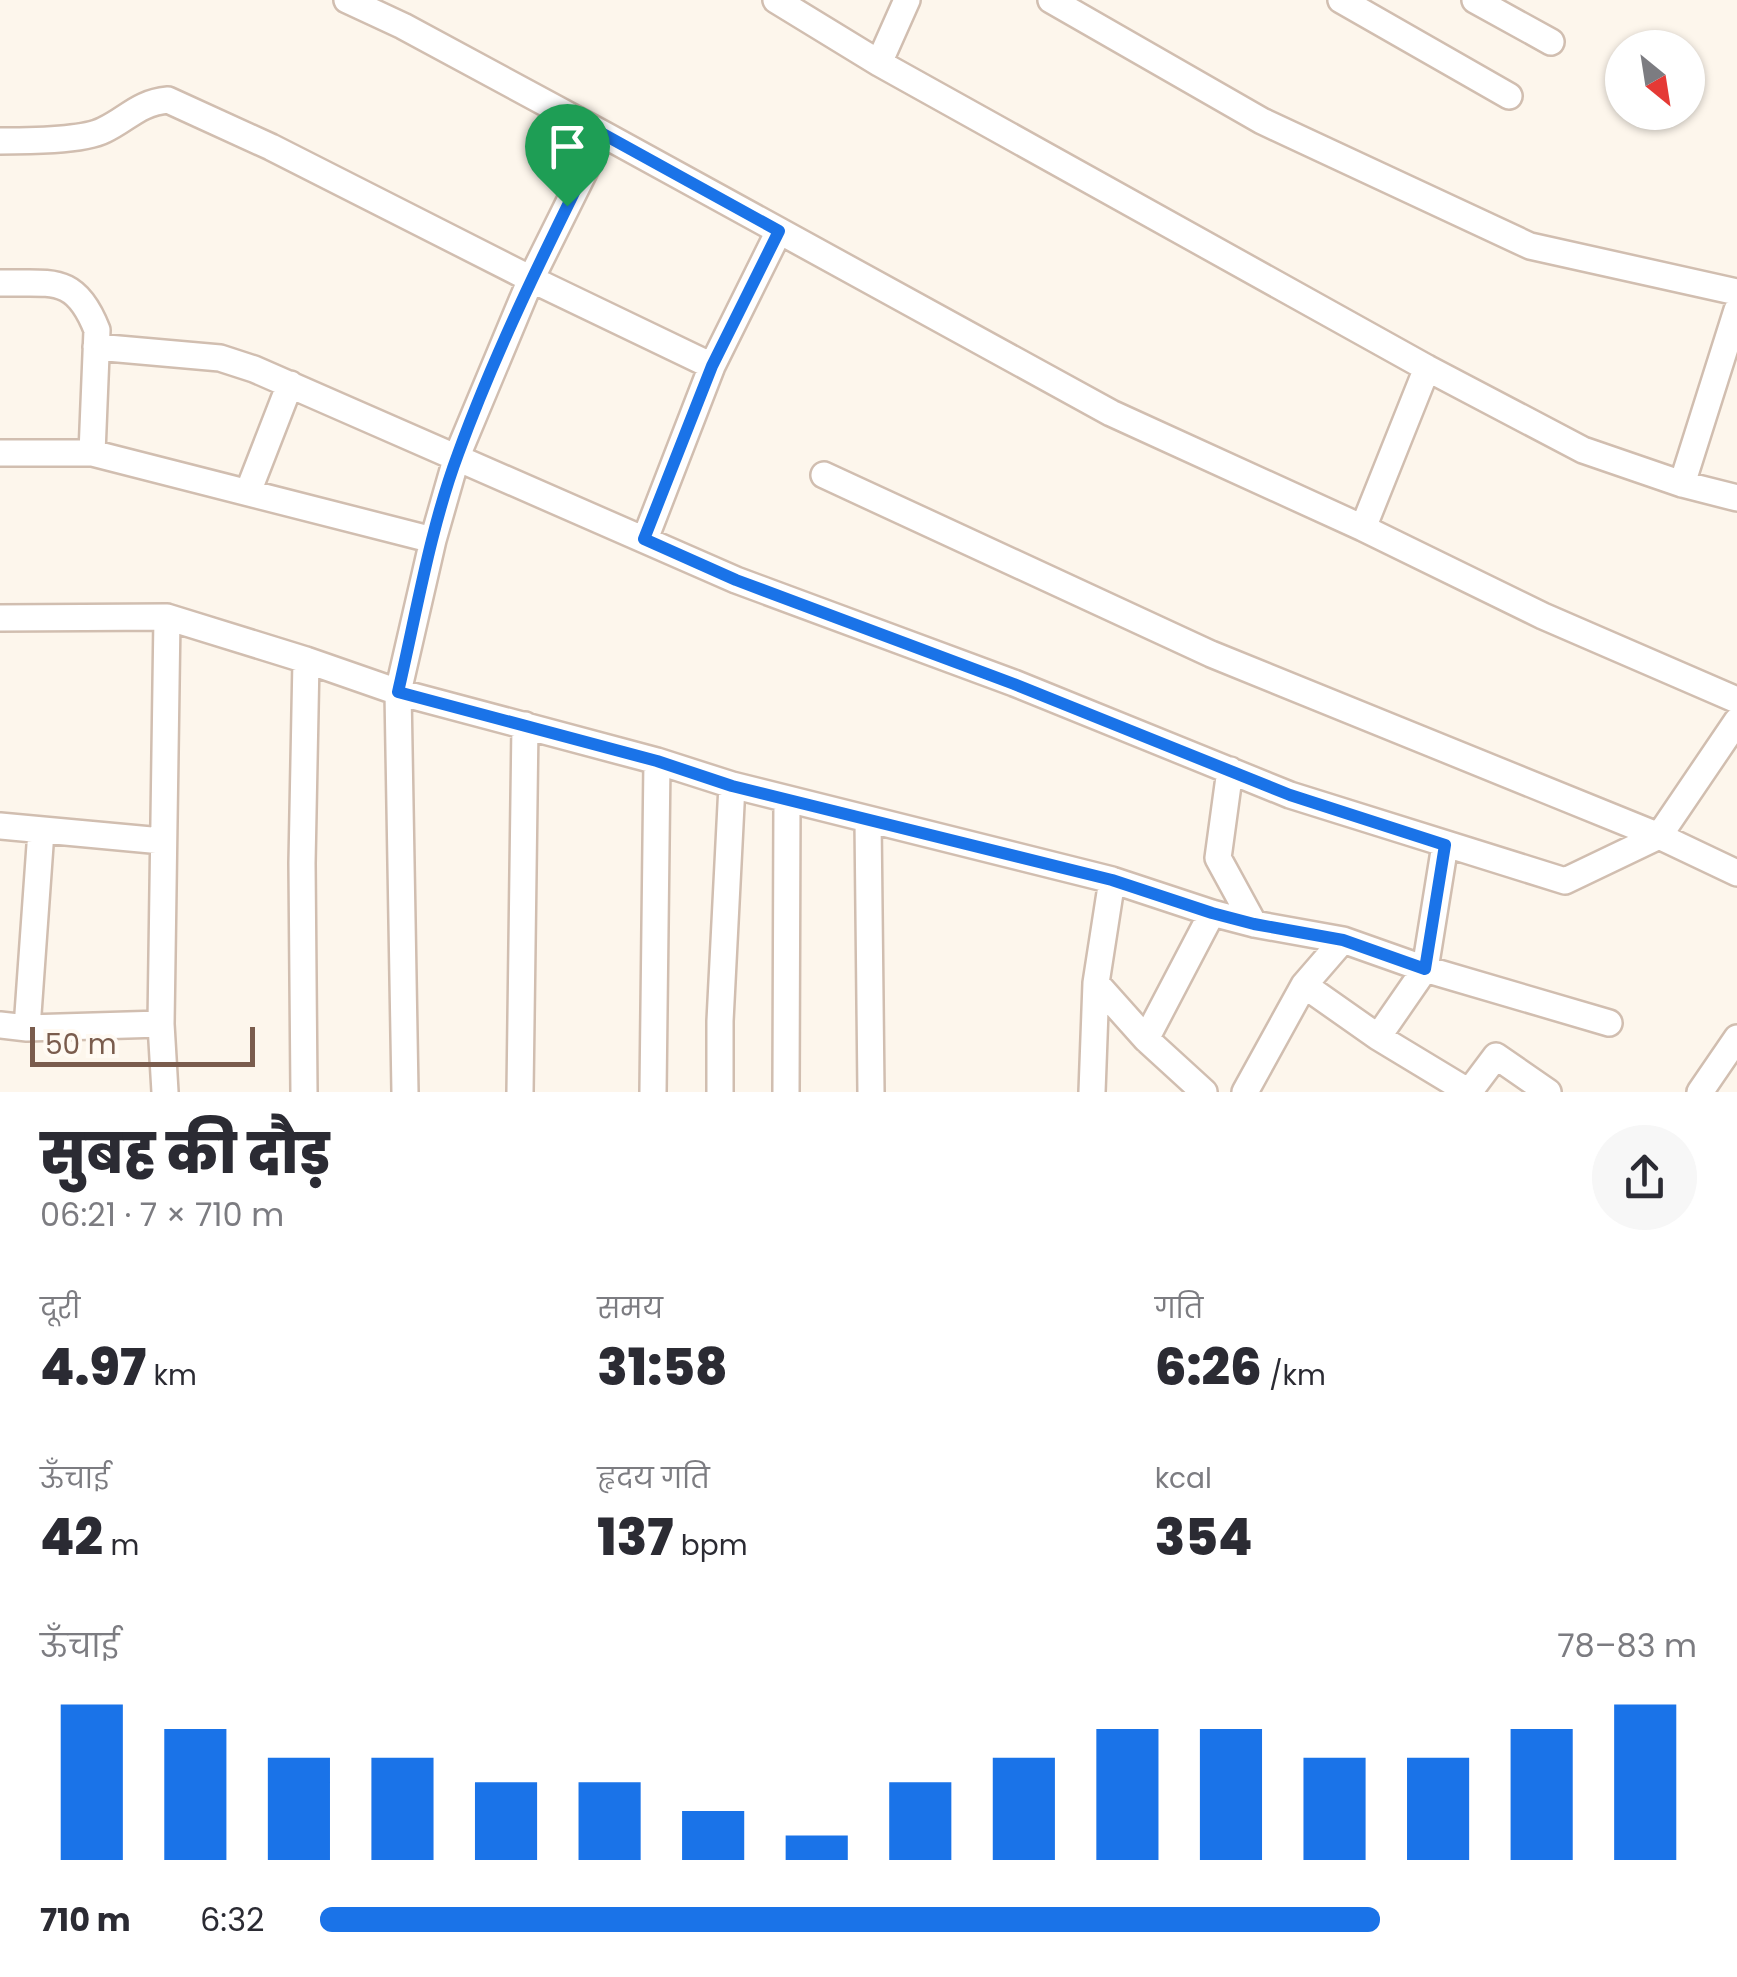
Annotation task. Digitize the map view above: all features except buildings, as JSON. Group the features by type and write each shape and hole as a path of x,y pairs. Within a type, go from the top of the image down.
{"street":[{"path":"346,0 403,26 1111,413 1363,528 1543,616 1737,700"},
{"path":"776,0 878,63 1427,368 1583,450 1682,484 1737,498"},
{"path":"878,63 906,0"},
{"path":"1051,0 1262,121 1530,246 1737,292"},
{"path":"1341,0 1510,96"},
{"path":"1475,0 1551,42"},
{"path":"0,141 40,141 102,132 137,108 168,100 272,147 530,279 712,366"},
{"path":"405,1092 398,692 457,456 530,279 603,134"},
{"path":"644,539 712,366 779,231"},
{"path":"0,282 62,284 81,298 90,314 96,330 92,453"},
{"path":"1682,484 1737,310"},
{"path":"96,346 220,358 290,384 736,580 1014,684 1290,795 1565,882 1659,836 1737,721"},
{"path":"1363,528 1427,368"},
{"path":"248,492 290,384"},
{"path":"0,452 92,453 433,540"},
{"path":"824,475 1211,654 1659,836 1737,873"},
{"path":"165,1092 161,1024 167,617"},
{"path":"0,618 167,617 398,692 657,761 732,786 1112,880 1212,913 1343,940 1425,969 1609,1023"},
{"path":"304,1092 302,863 306,660"},
{"path":"520,1092 525,725"},
{"path":"653,1092 657,761"},
{"path":"1230,770 1218,858 1254,924"},
{"path":"720,1092 732,786"},
{"path":"786,1092 787,799"},
{"path":"868,820 871,1092"},
{"path":"0,826 162,841"},
{"path":"27,1028 41,831"},
{"path":"1378,1037 1425,969 1445,845"},
{"path":"1092,1092 1096,983 1112,880"},
{"path":"1146,1039 1212,913"},
{"path":"1245,1092 1304,985 1343,940"},
{"path":"1096,983 1146,1039 1204,1092"},
{"path":"1304,985 1378,1037 1469,1092 1496,1056 1548,1092"},
{"path":"0,1025 27,1028 161,1024"},
{"path":"1700,1092 1737,1038"}],"route":[{"path":"603,134 779,231 712,366 644,539 736,580 1014,684 1290,795 1445,845 1425,969 1343,940 1212,913 1112,880 732,786 657,761 398,692 457,456 530,279 567,206 603,134"}]}
